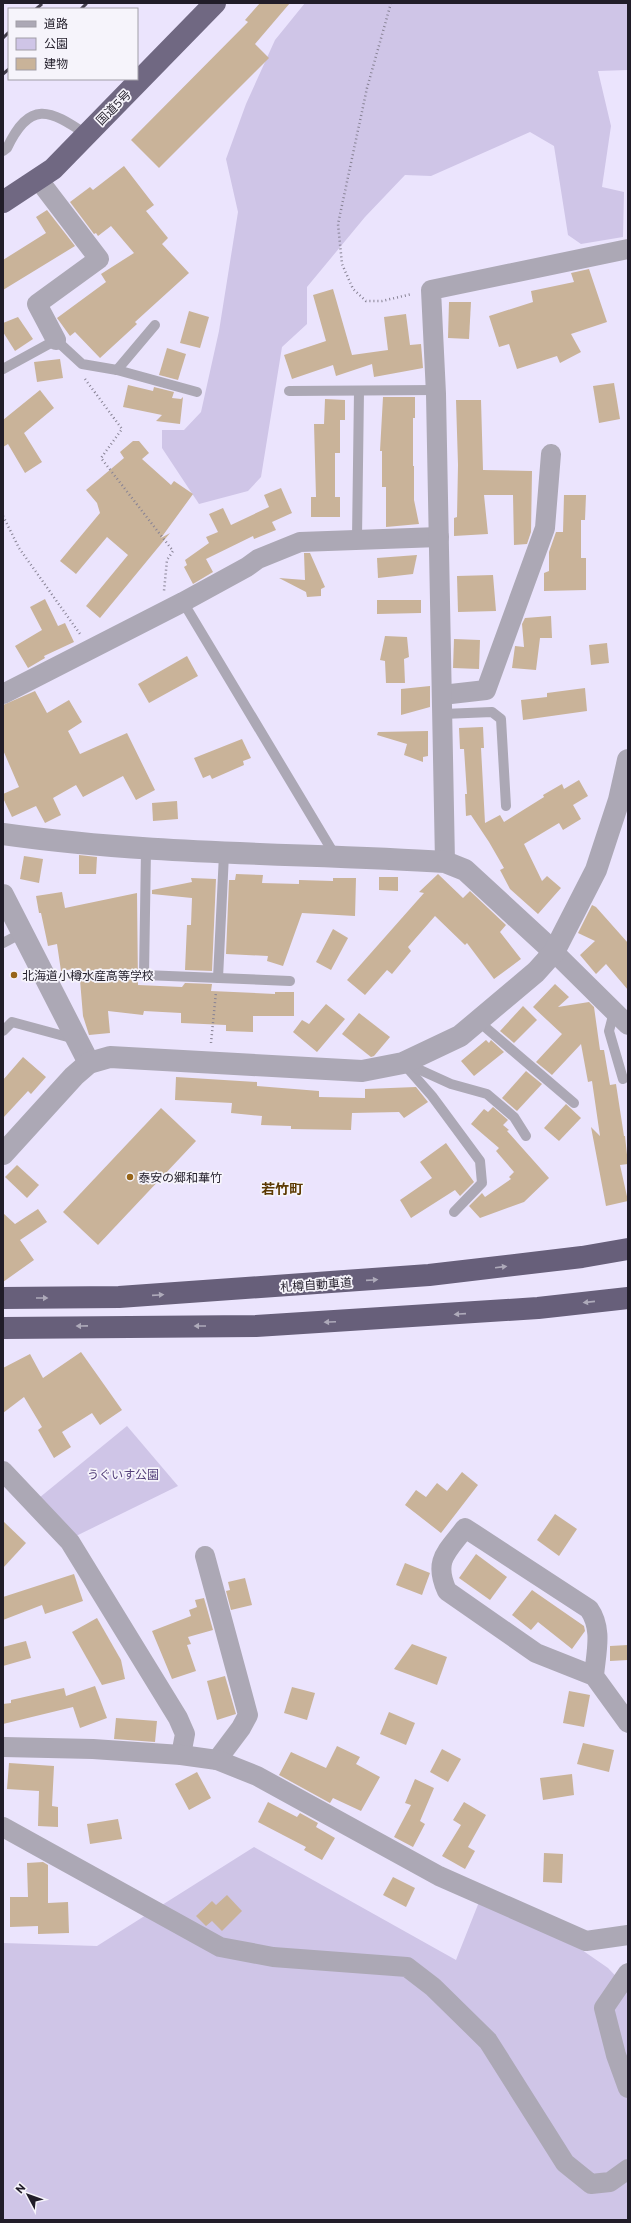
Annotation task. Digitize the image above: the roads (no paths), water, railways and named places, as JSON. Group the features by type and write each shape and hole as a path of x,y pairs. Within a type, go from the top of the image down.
{"highway":[{"name":"国道5号","path":"3,202 53,169 215,3"},
{"name":"札樽自動車道","path":"3,1298 120,1297 428,1275 582,1257 628,1249"},
{"path":"3,1328 256,1326 390,1319 538,1308 628,1298"}],"street":[{"path":"38,179 99,259 37,304 56,340"},
{"path":"445,862 436,390 430,290 628,249"},
{"path":"443,705 486,690 545,528 551,454"},
{"path":"3,694 183,602 247,567 258,558 300,542 357,538 439,537"},
{"path":"3,1154 63,1087 89,1063 110,1057 362,1071 403,1063 460,1036 536,972 554,952 596,870 619,800 628,760"},
{"path":"3,834 55,842 146,850 445,862 465,870 554,952 621,1018"},
{"path":"3,895 89,1063"},
{"path":"3,1471 70,1542 178,1718 185,1734 181,1755"},
{"path":"594,1676 598,1632 595,1619 589,1609 465,1528 441,1560 441,1577 447,1591 536,1653 594,1676 628,1722"},
{"path":"205,1556 248,1715 241,1728 217,1760"},
{"path":"3,1747 93,1749 181,1755 217,1760 257,1776 439,1876 586,1940 628,1935"},
{"path":"3,1827 220,1947 273,1956 407,1967 433,1987 488,2041 565,2163 591,2184 610,2182 628,2169"},
{"path":"628,1973 604,2008 616,2055 628,2088"}],"lane":[{"path":"3,151 7,148 25,119 43,112 64,119 86,135"},
{"path":"117,370 155,325"},
{"path":"3,369 56,340 82,364 117,370 197,392"},
{"path":"289,391 436,390"},
{"path":"357,538 359,391"},
{"path":"183,602 336,857"},
{"path":"443,705 492,712 502,719 506,806"},
{"path":"146,850 144,975 290,981"},
{"path":"218,978 224,854"},
{"path":"3,943 22,933"},
{"path":"621,1018 609,1031 623,1079"},
{"path":"478,1021 574,1103"},
{"path":"3,1031 12,1022 77,1039"},
{"path":"403,1063 451,1084 486,1094 514,1117 526,1136"},
{"path":"403,1063 432,1096 480,1161 482,1183 454,1212"}],"railway":[{"path":"37,8 43,3"},
{"path":"82,8 87,3"},
{"path":"3,38 8,33"},
{"path":"3,74 8,70"}],"place":[{"name":"北海道小樽水産高等学校","path":"14,975"},
{"name":"泰安の郷和華竹","path":"130,1177"}],"district":[{"name":"若竹町","path":"282,1188"}],"park label":[{"name":"うぐいす公園","path":"123,1474"}]}
